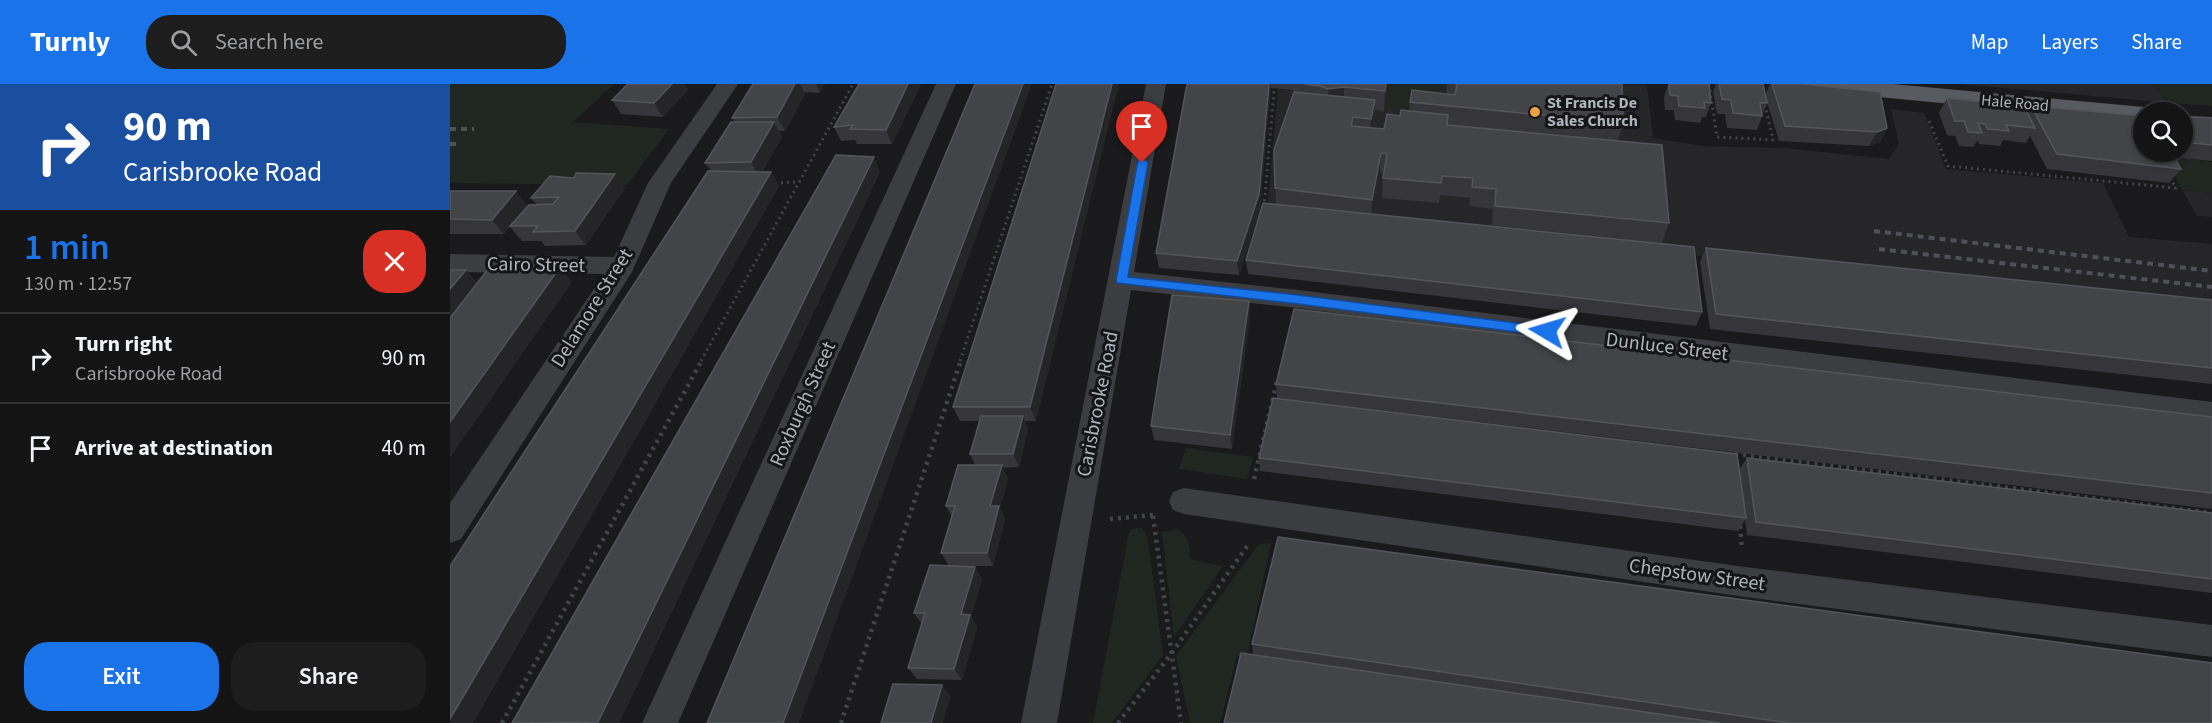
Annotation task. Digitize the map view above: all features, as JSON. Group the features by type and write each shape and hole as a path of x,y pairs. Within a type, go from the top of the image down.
{"main road":[{"name":"Hale Road","path":"1815,84 2133,114"}],"street":[{"name":"Delamore Street","path":"450,529 623,266 660,183 728,84"},
{"name":"Roxburgh Street","path":"660,723 946,84"},
{"name":"Carisbrooke Road","path":"1039,723 1122,280 1156,84"},
{"name":"Cairo Street","path":"450,263 623,266"},
{"name":"Dunluce Street","path":"1122,280 1298,299 2212,413"},
{"name":"Chepstow Street","path":"1184,501 1745,582 2212,641"}],"path":[{"path":"502,723 853,84"},
{"path":"841,723 1052,84"},
{"path":"1709,84 1717,137 1773,140 1762,95"},
{"path":"1264,214 1274,91 1265,90"},
{"path":"1918,95 1948,166 2176,188 2166,170"},
{"path":"764,183 798,182"},
{"path":"1118,723 1171,654 1258,511 1272,402 1278,379"},
{"path":"1272,402 1284,403"},
{"path":"1733,466 1732,454 2212,513"},
{"path":"1077,517 1109,519 1152,516 1184,501"},
{"path":"1152,516 1180,723"},
{"path":"1739,524 1745,582"}],"shaded area":[{"path":"450,84 614,84 573,122 669,129 627,185 450,183"},
{"path":"1370,84 1476,84 1453,114 1384,107"},
{"path":"1958,84 2153,84 2167,102"},
{"path":"2153,84 2212,84 2212,106 2193,105 2193,102 2167,102"},
{"path":"1647,85 1653,138 1702,146 1784,148 1889,159 1899,144 1891,109 1924,113 1946,169 2103,183 2129,237 2212,244 2212,308 1267,212 1278,89 1297,91"},
{"path":"2193,160 2212,162 2212,193 2182,190 2168,162 2193,162"},
{"path":"2182,190 2212,193 2212,217 2197,216"},
{"path":"1186,448 1253,457 1247,479 1179,469"},
{"path":"1142,528 1148,539 1163,655 1112,723 1093,723 1129,532 1132,529"},
{"path":"1176,529 1187,538 1190,559 1223,566 1174,637 1162,532"},
{"path":"1271,543 1247,657 1237,656 1220,723 1190,723 1176,656 1259,544"}],"building":[{"path":"628,84 672,84 654,103 612,100"},
{"path":"753,84 795,84 777,117 732,118"},
{"path":"859,84 908,84 886,130 850,129 853,125 834,127"},
{"path":"975,84 1023,84 783,723 707,723"},
{"path":"1056,84 1112,84 1030,407 953,407"},
{"path":"1187,84 1269,84 1259,194 1237,261 1156,253"},
{"path":"1304,84 1386,84 1385,91 1344,87 1328,89"},
{"path":"1456,84 1622,84 1623,123 1410,102 1412,90 1455,95"},
{"path":"1669,84 1709,84 1711,103 1704,102 1705,108 1679,106 1678,96 1670,95"},
{"path":"1719,84 1763,84 1767,103 1760,103 1762,116 1733,113 1731,100 1722,99"},
{"path":"1772,84 1802,84 1880,92 1887,128 1877,132 1785,126"},
{"path":"1294,92 1375,100 1371,119 1353,117 1351,126 1384,129 1387,114 1400,116 1401,110 1448,115 1447,125 1662,145 1669,223 1495,206 1496,189 1472,187 1473,178 1442,176 1441,183 1383,178 1387,154 1381,153 1372,200 1275,188 1274,150"},
{"path":"1947,98 2024,106 2035,128 2006,125 2009,131 1988,129 1985,124 1978,123 1982,133 1968,132 1964,121 1955,121"},
{"path":"2031,106 2133,115 2133,162 2177,162 2181,169 2057,154"},
{"path":"2193,117 2212,118 2212,145 2193,143"},
{"path":"731,122 774,122 751,162 705,163"},
{"path":"836,155 874,157 598,722 512,723"},
{"path":"708,171 771,172 450,719 450,566"},
{"path":"576,173 615,174 575,231 533,232 538,226 510,226 529,205 553,204 559,197 531,198 550,176 574,178"},
{"path":"450,191 516,191 492,220 450,219"},
{"path":"1263,203 1694,247 1702,312 1246,260"},
{"path":"1706,248 2212,300 2212,368 1716,314"},
{"path":"560,267 450,422 450,318 489,268"},
{"path":"450,270 466,270 450,289"},
{"path":"1172,295 1249,301 1230,435 1151,426"},
{"path":"1294,309 2212,417 2212,493 1276,384"},
{"path":"1273,398 1737,454 1746,518 1259,458"},
{"path":"981,416 1023,416 1013,454 970,454"},
{"path":"1747,458 2212,513 2212,579 1756,522"},
{"path":"958,465 1002,465 990,506 999,506 987,553 941,553 955,506 946,506"},
{"path":"1278,537 2212,663 2212,723 1789,723 1252,644"},
{"path":"930,565 975,567 961,614 970,615 954,669 908,668 925,613 914,613"},
{"path":"1241,653 1720,723 1224,723"},
{"path":"893,684 942,685 931,723 881,723"}],"railway":[{"path":"450,129 474,129"},
{"path":"450,144 458,144"},
{"path":"1874,231 2212,271"},
{"path":"1879,249 2212,287"}],"place":[{"name":"St Francis De Sales Church","path":"1535,112"}],"route":[{"path":"1142,163 1122,280 1298,299 1547,331"}]}
